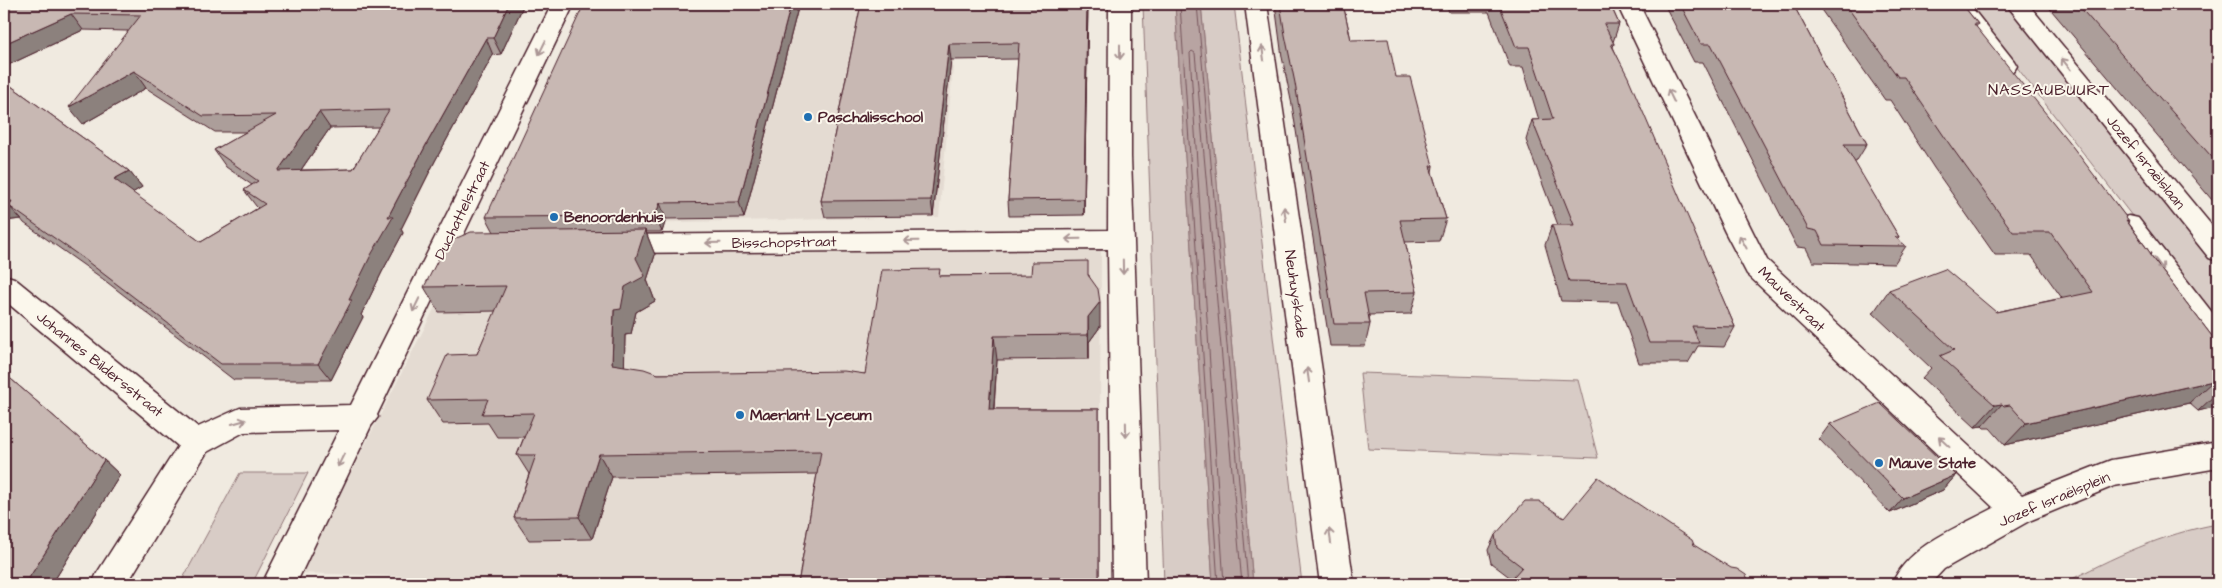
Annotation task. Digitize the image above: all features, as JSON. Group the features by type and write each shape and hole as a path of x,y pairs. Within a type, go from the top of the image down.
{"street":[{"name":"Duchattelstraat","path":"362,417 563,4"},
{"path":"1120,4 1119,156 1129,584"},
{"name":"Neuhuyskade","path":"1256,4 1337,584"},
{"name":"Mauvestraat","path":"1628,4 1734,224 1757,267 2018,511"},
{"path":"1958,4 2019,82"},
{"name":"Jozef Israëlslaan","path":"2017,4 2218,251"},
{"path":"2116,207 2218,340"},
{"name":"Bisschopstraat","path":"595,244 1122,238"},
{"path":"445,246 475,245"},
{"name":"Johannes Bildersstraat","path":"4,285 196,443"},
{"path":"109,584 196,443 240,420 362,417 279,584"},
{"name":"Jozef Israëlsplein","path":"1909,584 1932,558 2018,511 2111,473 2218,455"}],"shaded area":[{"name":"Paschalisschool","path":"740,4 959,4 939,217 626,223"},
{"path":"1143,4 1175,4 1213,584 1164,584"},
{"path":"1201,4 1234,4 1302,584 1253,584"},
{"path":"1968,4 2008,4 2218,264 2218,327"},
{"name":"Maerlant Lyceum","path":"1101,250 1099,584 484,584 486,579 300,573 461,256"},
{"path":"1360,373 1578,380 1598,458 1368,449"},
{"path":"240,473 308,473 252,584 180,584"},
{"path":"2218,524 2218,584 2063,584 2100,565 2158,540"}],"water":[{"path":"1175,4 1201,4 1253,584 1213,584"}],"building":[{"path":"4,4 509,4 493,38 486,38 426,145 388,217 393,217 371,255 349,300 352,300 318,364 221,364 84,259 9,206 12,201 4,202 4,81 129,171 114,179 201,242 265,204 244,190 258,181 214,150 276,115 203,116 134,71 69,107 141,15 71,14 4,44","holes":["389,110 353,169 278,171 319,112"]},
{"path":"584,4 791,4 739,202 660,203 655,216 486,217"},
{"path":"861,4 1087,4 1084,199 1008,200 1019,43 949,44 931,200 821,201"},
{"path":"1280,4 1343,4 1351,40 1388,39 1396,77 1410,77 1433,166 1430,166 1446,219 1400,220 1417,292 1364,293 1370,324 1334,324 1295,83"},
{"path":"1499,4 1610,4 1619,24 1604,24 1614,44 1611,44 1628,77 1735,327 1692,326 1699,343 1649,343 1627,282 1569,281 1552,225 1574,225 1532,120 1553,119 1529,47 1516,47"},
{"path":"1680,4 1793,4 1867,144 1844,144 1899,237 1895,237 1906,246 1824,245 1817,231 1808,229 1711,44 1701,44"},
{"path":"1845,4 1962,4 1978,24 1974,24 2072,146 2129,221 2126,220 2151,254 2149,254 2218,344 2218,385 2213,381 2026,423 2010,405 1995,405 1940,356 1954,350 1889,290 1945,269 1996,312 2093,292 2050,232 2013,232 1904,77 1898,77"},
{"path":"2077,4 2218,4 2218,164"},
{"path":"645,230 636,258 645,276 625,287 621,309 614,310 612,364 644,369 658,374 844,371 865,374 882,270 940,269 939,276 1031,275 1032,262 1088,261 1088,275 1098,289 1100,302 1088,317 1088,335 994,336 989,409 1099,409 1099,578 1008,578 1008,581 961,582 961,584 798,584 821,451 599,454 579,517 514,518 536,455 517,455 534,413 482,414 488,399 427,400 447,355 477,354 506,286 424,287 447,242 471,232"},
{"path":"4,373 104,460 29,578 4,578"},
{"path":"1880,403 1956,475 1903,498 1830,424"},
{"path":"1598,477 1692,540 1694,545 1746,575 1750,584 1507,584 1522,567 1497,548 1495,535 1525,501 1539,501 1564,518"}],"place":[{"name":"Paschalisschool","path":"808,117"},
{"name":"Benoordenhuis","path":"554,217"},
{"name":"Maerlant Lyceum","path":"740,415"},
{"name":"Mauve State","path":"1879,463"}],"district":[{"name":"NASSAUBUURT","path":"2049,89"}]}
